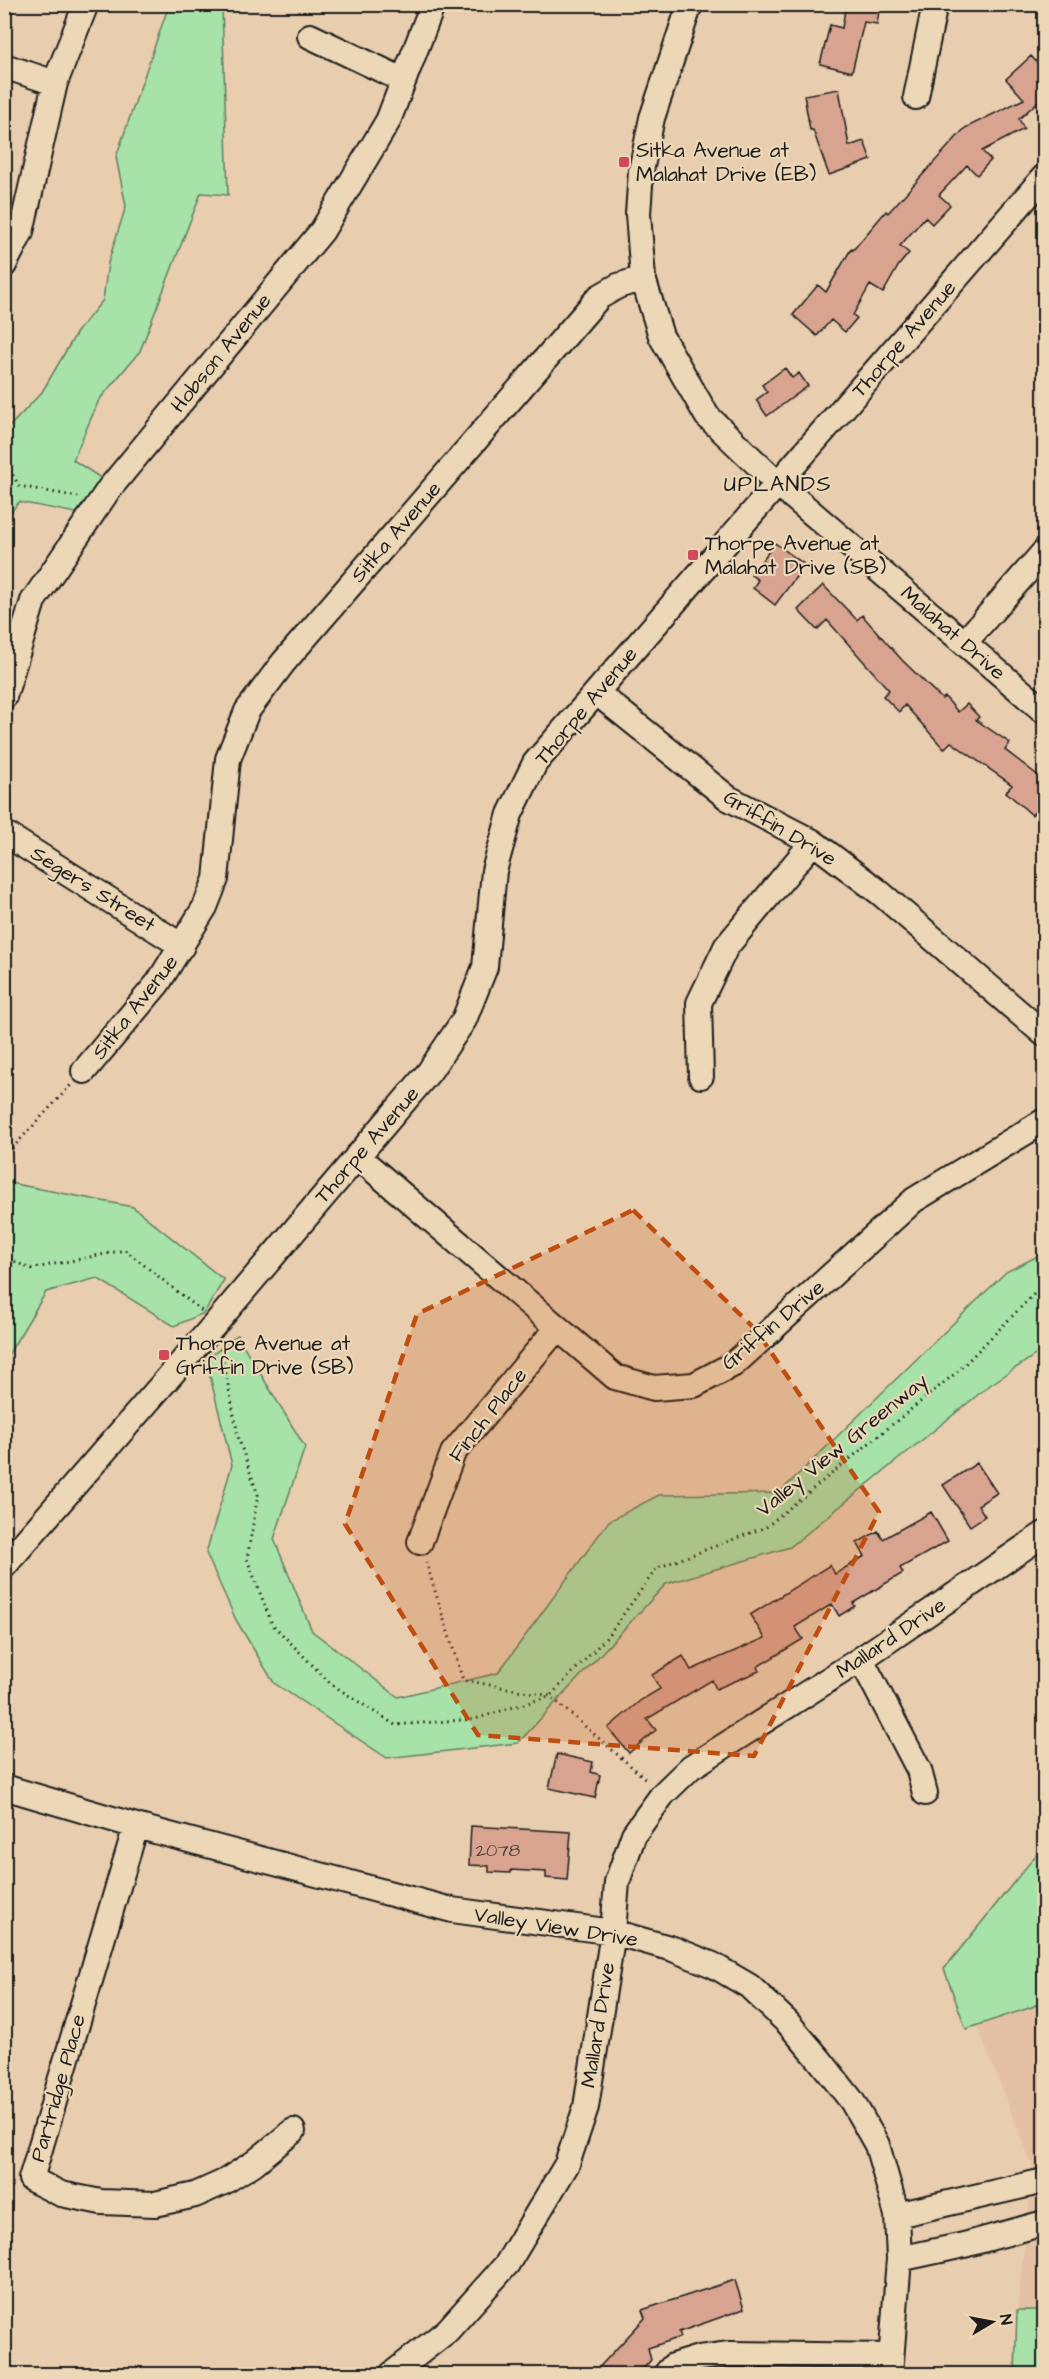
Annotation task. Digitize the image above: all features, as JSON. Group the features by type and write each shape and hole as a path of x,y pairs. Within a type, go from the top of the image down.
{"street":[{"path":"4,265 21,232 55,83 86,4"},
{"name":"Hobson Avenue","path":"4,697 33,601 101,501 322,231 388,121 433,4"},
{"path":"643,278 638,214 641,171 652,118 690,4"},
{"path":"916,97 935,4"},
{"path":"310,36 403,80"},
{"path":"4,66 55,83"},
{"name":"Thorpe Avenue","path":"4,1566 216,1323 429,1072 464,1020 485,967 494,871 510,814 535,763 1044,177"},
{"name":"Malahat Drive","path":"643,278 661,336 707,416 778,484 1044,711"},
{"name":"Sitka Avenue","path":"84,1071 158,983 205,907 216,879 228,759 247,711 291,654 599,297 618,286 643,278"},
{"path":"965,642 1044,552"},
{"name":"Griffin Drive","path":"597,693 728,798 813,842 879,892 1044,1035"},
{"name":"Segers Street","path":"4,833 182,946"},
{"path":"701,1076 699,1003 721,956 813,842"},
{"name":"Griffin Drive","path":"357,1156 615,1377 654,1388 694,1385 734,1364 914,1200 1044,1122"},
{"name":"Finch Place","path":"420,1542 453,1453 557,1328"},
{"name":"Mallard Drive","path":"392,2374 447,2331 507,2264 567,2164 586,2107 613,1932 617,1882 634,1834 663,1794 692,1767 861,1659 1044,1534"},
{"path":"861,1659 919,1770 925,1793"},
{"name":"Valley View Drive","path":"4,1787 136,1826 452,1910 613,1932 674,1949 713,1965 749,1986 788,2023 852,2102 877,2145 897,2215 898,2259 891,2365"},
{"name":"Partridge Place","path":"136,1826 31,2179 61,2194 101,2202 155,2204 195,2195 224,2182 254,2163 293,2131"},
{"path":"897,2215 1044,2181"},
{"path":"898,2259 964,2246 1044,2223"},
{"path":"666,2374 673,2366 699,2358 730,2354 891,2365"}],"path":[{"path":"4,459 19,486 101,501"},
{"path":"4,1157 84,1071"},
{"path":"4,1256 30,1269 125,1250 216,1323"},
{"name":"Valley View Greenway","path":"216,1323 239,1440 258,1496 247,1559 272,1624 331,1684 395,1725 476,1719 550,1696 607,1637 657,1568 766,1527 957,1372 1044,1284"},
{"path":"420,1542 463,1680 550,1696 663,1794"}],"highlighted area":[{"path":"633,1210 756,1330 879,1512 754,1756 478,1735 345,1524 417,1314"}],"shaded area":[{"path":"1044,1857 1044,2310 1017,2310 1033,2168 954,1967"}],"green space":[{"path":"169,5 222,5 228,195 201,193 140,351 99,400 73,460 107,482 76,513 19,502 5,519 5,424 10,426 42,392 77,332 103,300 108,263 126,206 116,157"},
{"path":"5,1182 133,1207 224,1280 204,1313 174,1326 97,1278 46,1292 5,1360"},
{"path":"1044,1253 1044,1349 990,1385 790,1547 666,1584 518,1743 387,1758 274,1683 236,1620 206,1553 232,1465 206,1360 237,1335 305,1447 274,1539 312,1631 398,1697 498,1673 609,1521 659,1495 779,1493 1006,1272"},
{"path":"1044,1845 1044,2001 966,2029 944,1969"},
{"path":"1017,2310 1044,2310 1044,2374 1015,2374"}],"building":[{"path":"846,4 880,4 877,24 864,22 852,72 820,64 830,25 842,28"},
{"path":"1031,56 1044,70 1044,96 1019,119 1024,129 982,151 991,160 977,175 967,165 939,195 950,205 932,224 925,217 900,246 909,253 899,265 883,293 870,285 853,315 857,318 845,332 831,320 817,336 793,315 818,285 826,292 851,249 853,250 886,211 888,213 965,128 1024,99 1006,79"},
{"path":"839,89 849,146 864,141 871,160 829,175 813,130 810,130 804,95"},
{"path":"785,368 792,378 799,373 808,386 767,416 756,400 767,392 762,385"},
{"path":"775,543 805,565 775,605 753,588 758,580 751,575"},
{"path":"823,585 857,620 862,615 902,660 942,699 945,697 958,712 967,704 979,717 976,720 1010,743 1005,750 1044,780 1044,801 1032,815 1006,792 1012,785 951,742 944,749 905,705 899,712 883,696 889,690 827,620 817,630 798,610"},
{"path":"977,1463 997,1493 978,1505 985,1516 970,1526 943,1485"},
{"path":"931,1512 948,1541 900,1568 903,1573 853,1603 855,1606 839,1616 832,1604 795,1627 803,1639 757,1667 759,1671 716,1689 712,1680 647,1719 656,1730 629,1753 608,1728 641,1700 660,1689 652,1675 683,1656 691,1670 765,1638 750,1615 830,1565 835,1574 865,1556 857,1543 878,1531 883,1539"},
{"path":"557,1754 593,1762 591,1772 600,1775 595,1798 549,1788"},
{"path":"471,1826 571,1832 567,1880 546,1878 546,1872 511,1870 511,1873 489,1872 489,1866 469,1865"},
{"path":"735,2280 744,2309 679,2332 681,2337 648,2348 651,2360 641,2371 624,2374 593,2374 645,2318 642,2310"}],"place":[{"name":"Sitka Avenue at Malahat Drive (EB)","path":"624,162"},
{"name":"Thorpe Avenue at Malahat Drive (SB)","path":"693,555"},
{"name":"Thorpe Avenue at Griffin Drive (SB)","path":"164,1355"}],"district":[{"name":"UPLANDS","path":"778,484"}]}
